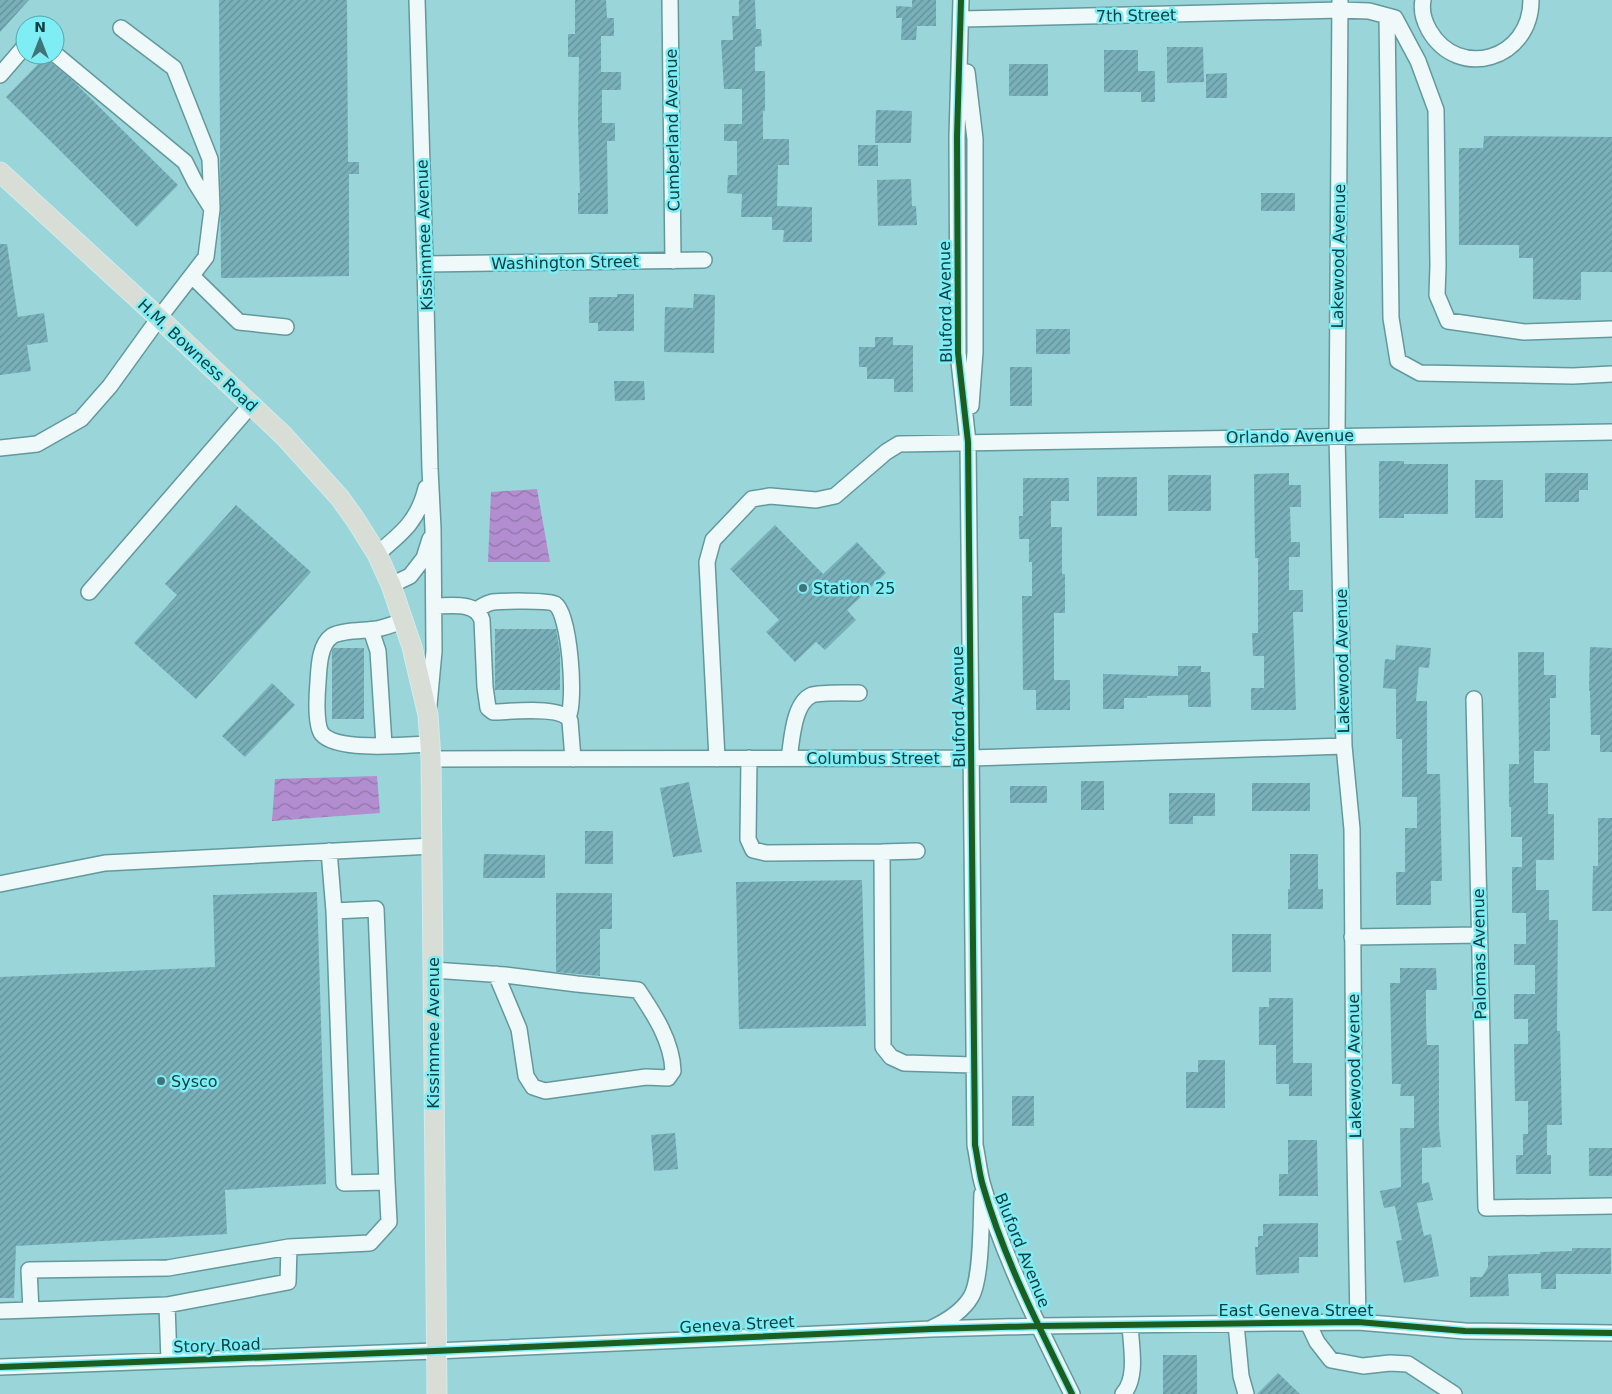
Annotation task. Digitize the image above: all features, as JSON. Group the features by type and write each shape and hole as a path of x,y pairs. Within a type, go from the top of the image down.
{"main road":[{"name":"H.M. Bowness Road","path":"0,172 284,436 340,498 377,554"},
{"name":"Kissimmee Avenue","path":"377,554 391,585 412,647 428,715 431,751 437,1394"}],"street":[{"name":"Kissimmee Avenue","path":"417,0 433,529 434,651 428,715"},
{"name":"Cumberland Avenue","path":"670,0 673,260"},
{"name":"Bluford Avenue","path":"961,0 962,19 957,137 958,353 968,442 975,1145 983,1185 999,1236 1072,1394"},
{"path":"1423,0 1425,23 1434,38 1447,50 1464,57 1482,58 1499,54 1514,44 1525,30 1531,13 1530,0"},
{"name":"7th Street","path":"962,19 1340,5 1387,16"},
{"name":"Lakewood Avenue","path":"1340,5 1336,436 1344,746 1352,829 1358,1322"},
{"path":"1612,329 1524,332 1448,321 1437,295 1436,110 1418,61 1395,18 1387,16 1391,318 1398,361 1420,373 1573,376 1612,374"},
{"path":"0,445 37,444 81,419 110,386 206,257 212,209 210,159 174,68 121,28"},
{"path":"0,75 15,58"},
{"path":"65,62 185,162 212,209"},
{"name":"Washington Street","path":"426,264 704,260"},
{"path":"192,276 238,322 286,326"},
{"path":"89,592 251,405"},
{"name":"Orlando Avenue","path":"717,758 707,562 713,540 752,498 770,496 816,500 835,496 886,452 899,444 1612,432"},
{"name":"Kissimmee Avenue","path":"377,554 404,531 422,506 430,469"},
{"path":"391,585 410,576 424,558 433,529"},
{"path":"476,610 494,602 549,602 558,607 568,635 570,648 571,706 568,717 574,759"},
{"path":"434,606 468,606 480,614 488,708 493,712 548,711 568,717"},
{"path":"384,745 378,652 371,630 403,621"},
{"name":"Columbus Street","path":"371,630 336,635 325,643 322,652 317,703 319,729 323,735 334,743 342,745 384,745 431,751 574,759 972,758 1344,746"},
{"path":"790,758 796,715 804,701 813,695 859,693"},
{"name":"Palomas Avenue","path":"1474,700 1486,1208 1612,1206"},
{"path":"749,758 748,839 753,850 766,853 917,851"},
{"path":"0,884 105,863 432,846"},
{"path":"329,851 334,911 344,1183 387,1182"},
{"path":"882,852 883,1047 891,1056 904,1063 974,1065"},
{"path":"31,1310 29,1270 168,1268 289,1247 370,1243 389,1222 376,909 334,911"},
{"path":"1352,937 1479,935"},
{"path":"433,970 496,974 638,990 655,1016 666,1039 672,1054 673,1071 668,1078 646,1077 545,1092 533,1087 526,1076 519,1029 496,974"},
{"path":"931,1329 963,1308 972,1296 978,1269 983,1185"},
{"path":"0,1312 167,1305 288,1282 289,1247"},
{"path":"167,1305 169,1361"},
{"name":"East Geneva Street","path":"1039,1326 1358,1322 1466,1331 1612,1332"},
{"path":"1308,1323 1317,1342 1331,1360 1364,1366 1390,1363 1408,1364 1454,1394"},
{"path":"1236,1324 1241,1376 1246,1394"},
{"path":"1123,1394 1129,1387 1132,1369 1130,1325"},
{"name":"Geneva Street","path":"436,1351 1039,1326"},
{"name":"Story Road","path":"0,1367 436,1351"}],"water":[{"path":"537,489 550,562 488,562 491,492"},
{"path":"377,776 380,813 272,821 275,779"}],"building":[{"path":"0,0 29,0 15,15 0,32"},
{"path":"219,0 347,0 348,162 359,162 359,174 349,174 349,276 221,278"},
{"path":"575,0 606,0 607,18 614,18 614,36 601,36 601,72 621,72 621,90 602,90 602,123 615,123 615,141 607,141 608,214 578,214 578,193 580,193 579,57 568,57 568,34 575,34"},
{"path":"739,0 755,0 756,29 761,29 762,46 755,47 755,71 765,71 763,139 789,139 789,165 778,165 777,206 812,207 812,242 783,242 784,230 772,230 772,217 741,217 742,194 727,193 728,175 737,175 737,141 724,141 724,124 742,124 742,89 724,89 721,40 733,40 732,16 739,16"},
{"path":"912,0 936,0 936,26 917,26 916,40 901,40 902,18 896,18 896,6 912,7"},
{"path":"1167,47 1203,47 1204,82 1167,83"},
{"path":"1104,50 1138,50 1138,71 1155,71 1155,102 1141,102 1141,92 1104,92"},
{"path":"1009,64 1048,64 1048,96 1009,96"},
{"path":"37,65 54,65 71,79 178,185 137,227 6,97"},
{"path":"1227,73 1227,98 1206,98 1206,74"},
{"path":"876,110 912,111 911,143 875,143"},
{"path":"1484,136 1612,137 1612,272 1581,272 1581,300 1533,299 1533,258 1519,258 1519,245 1459,245 1459,148 1483,148"},
{"path":"858,145 878,145 878,166 858,166"},
{"path":"911,179 912,206 916,206 917,225 878,226 877,180"},
{"path":"1261,193 1295,193 1295,211 1261,211"},
{"path":"0,244 7,244 18,317 44,313 48,342 27,345 31,371 0,375"},
{"path":"617,294 634,294 634,331 598,331 598,323 589,323 589,297 617,297"},
{"path":"694,294 715,295 714,353 664,352 665,307 693,308"},
{"path":"1036,329 1070,329 1070,354 1036,354"},
{"path":"875,337 893,337 893,345 913,345 913,392 894,392 894,379 867,379 867,367 859,367 859,347 875,347"},
{"path":"1010,367 1032,367 1032,406 1010,406"},
{"path":"614,381 644,381 645,400 615,401"},
{"path":"1379,461 1404,461 1404,464 1448,464 1448,514 1404,514 1404,518 1379,518"},
{"path":"1289,473 1289,485 1301,485 1301,507 1290,507 1291,542 1300,542 1300,557 1289,557 1289,590 1303,590 1303,612 1293,612 1296,710 1251,710 1251,688 1264,688 1264,656 1253,656 1252,633 1258,633 1258,558 1255,558 1254,474"},
{"path":"1545,473 1588,473 1588,490 1579,490 1579,502 1545,502"},
{"path":"1168,475 1211,475 1211,511 1168,511"},
{"path":"1097,477 1137,477 1137,516 1097,516"},
{"path":"1023,478 1069,478 1069,501 1051,501 1051,527 1062,527 1062,574 1065,574 1065,613 1054,613 1054,680 1070,680 1070,710 1036,710 1036,690 1023,690 1022,596 1032,596 1032,562 1029,562 1029,539 1019,539 1019,516 1023,516"},
{"path":"1475,480 1503,480 1503,518 1475,518"},
{"path":"236,505 311,572 196,699 134,643 177,595 165,584"},
{"path":"775,525 823,574 857,542 886,573 847,610 856,620 825,650 816,642 795,662 766,632 779,620 730,569"},
{"path":"495,629 556,629 560,653 560,690 495,690"},
{"path":"1396,645 1431,648 1429,668 1419,667 1416,701 1427,701 1427,774 1440,774 1442,881 1431,881 1431,905 1396,905 1396,872 1405,872 1405,828 1417,828 1417,797 1402,797 1402,739 1396,739 1396,689 1383,688 1385,659 1395,660"},
{"path":"1590,647 1612,648 1612,752 1600,752 1600,735 1591,735"},
{"path":"334,648 364,648 364,719 332,719 332,651"},
{"path":"1518,652 1544,652 1544,675 1556,675 1556,698 1550,698 1550,751 1534,751 1534,783 1548,783 1548,814 1554,814 1554,860 1536,860 1536,890 1549,890 1549,920 1558,920 1557,1031 1560,1031 1562,1125 1547,1125 1547,1155 1551,1155 1551,1174 1516,1174 1516,1155 1523,1155 1523,1134 1528,1134 1528,1101 1515,1101 1514,1044 1528,1044 1528,1019 1514,1019 1514,994 1535,994 1535,965 1514,965 1514,944 1526,944 1526,913 1512,913 1512,867 1522,867 1522,837 1511,837 1511,807 1509,807 1509,764 1519,764"},
{"path":"1178,666 1201,666 1201,672 1210,672 1211,707 1188,707 1188,695 1124,698 1124,709 1103,709 1103,674 1178,676"},
{"path":"272,683 295,705 245,757 222,736"},
{"path":"1081,781 1104,781 1104,810 1081,810"},
{"path":"689,782 702,852 673,857 660,788"},
{"path":"1252,783 1310,783 1310,811 1252,811"},
{"path":"1010,786 1047,786 1047,803 1010,803"},
{"path":"1169,793 1215,793 1215,816 1193,816 1193,824 1169,824"},
{"path":"1598,818 1612,818 1612,911 1592,911 1593,866 1598,866"},
{"path":"585,831 613,831 613,864 585,864"},
{"path":"484,854 545,855 545,878 483,878"},
{"path":"1290,854 1318,854 1318,889 1323,889 1323,909 1288,909"},
{"path":"862,880 866,1026 739,1029 736,882"},
{"name":"Sysco","path":"317,892 326,1184 225,1190 227,1234 16,1246 14,1298 0,1298 0,977 215,967 213,895"},
{"path":"556,893 612,893 612,929 600,929 600,976 556,972"},
{"path":"1232,934 1271,934 1271,972 1232,972"},
{"path":"1400,968 1436,968 1437,990 1426,990 1426,1022 1427,1045 1439,1045 1439,1127 1441,1147 1422,1148 1422,1184 1429,1182 1433,1200 1417,1203 1424,1236 1431,1234 1439,1276 1404,1283 1396,1241 1402,1240 1395,1206 1384,1208 1380,1191 1401,1187 1400,1128 1414,1128 1414,1096 1400,1096 1401,1084 1392,1084 1390,983 1400,983"},
{"path":"1269,998 1293,998 1293,1063 1312,1063 1312,1096 1289,1096 1289,1084 1276,1084 1276,1045 1259,1045 1259,1007 1269,1007"},
{"path":"1198,1060 1225,1060 1225,1108 1186,1108 1186,1072 1198,1072"},
{"path":"1012,1096 1034,1096 1034,1126 1012,1126"},
{"path":"675,1133 678,1169 654,1171 651,1135"},
{"path":"1288,1140 1317,1140 1318,1196 1279,1196 1279,1174 1288,1174"},
{"path":"1589,1148 1612,1148 1612,1176 1589,1176"},
{"path":"1318,1223 1318,1257 1299,1257 1299,1273 1256,1275 1255,1247 1258,1247 1258,1236 1263,1236 1263,1224"},
{"path":"1572,1248 1611,1248 1611,1274 1556,1274 1556,1289 1541,1289 1541,1273 1508,1274 1509,1296 1470,1297 1470,1277 1482,1277 1488,1267 1488,1256 1572,1251"},
{"path":"1163,1355 1197,1355 1197,1394 1163,1394"},
{"path":"1278,1373 1300,1394 1257,1394"}],"cycle path":[{"path":"961,0 957,137 958,353 968,442 975,1145 982,1181 1001,1240 1023,1292 1072,1394"},
{"path":"0,1367 1039,1326 1358,1322 1465,1331 1612,1333"}],"place":[{"name":"Station 25","path":"803,588"},
{"name":"Sysco","path":"161,1081"}]}
